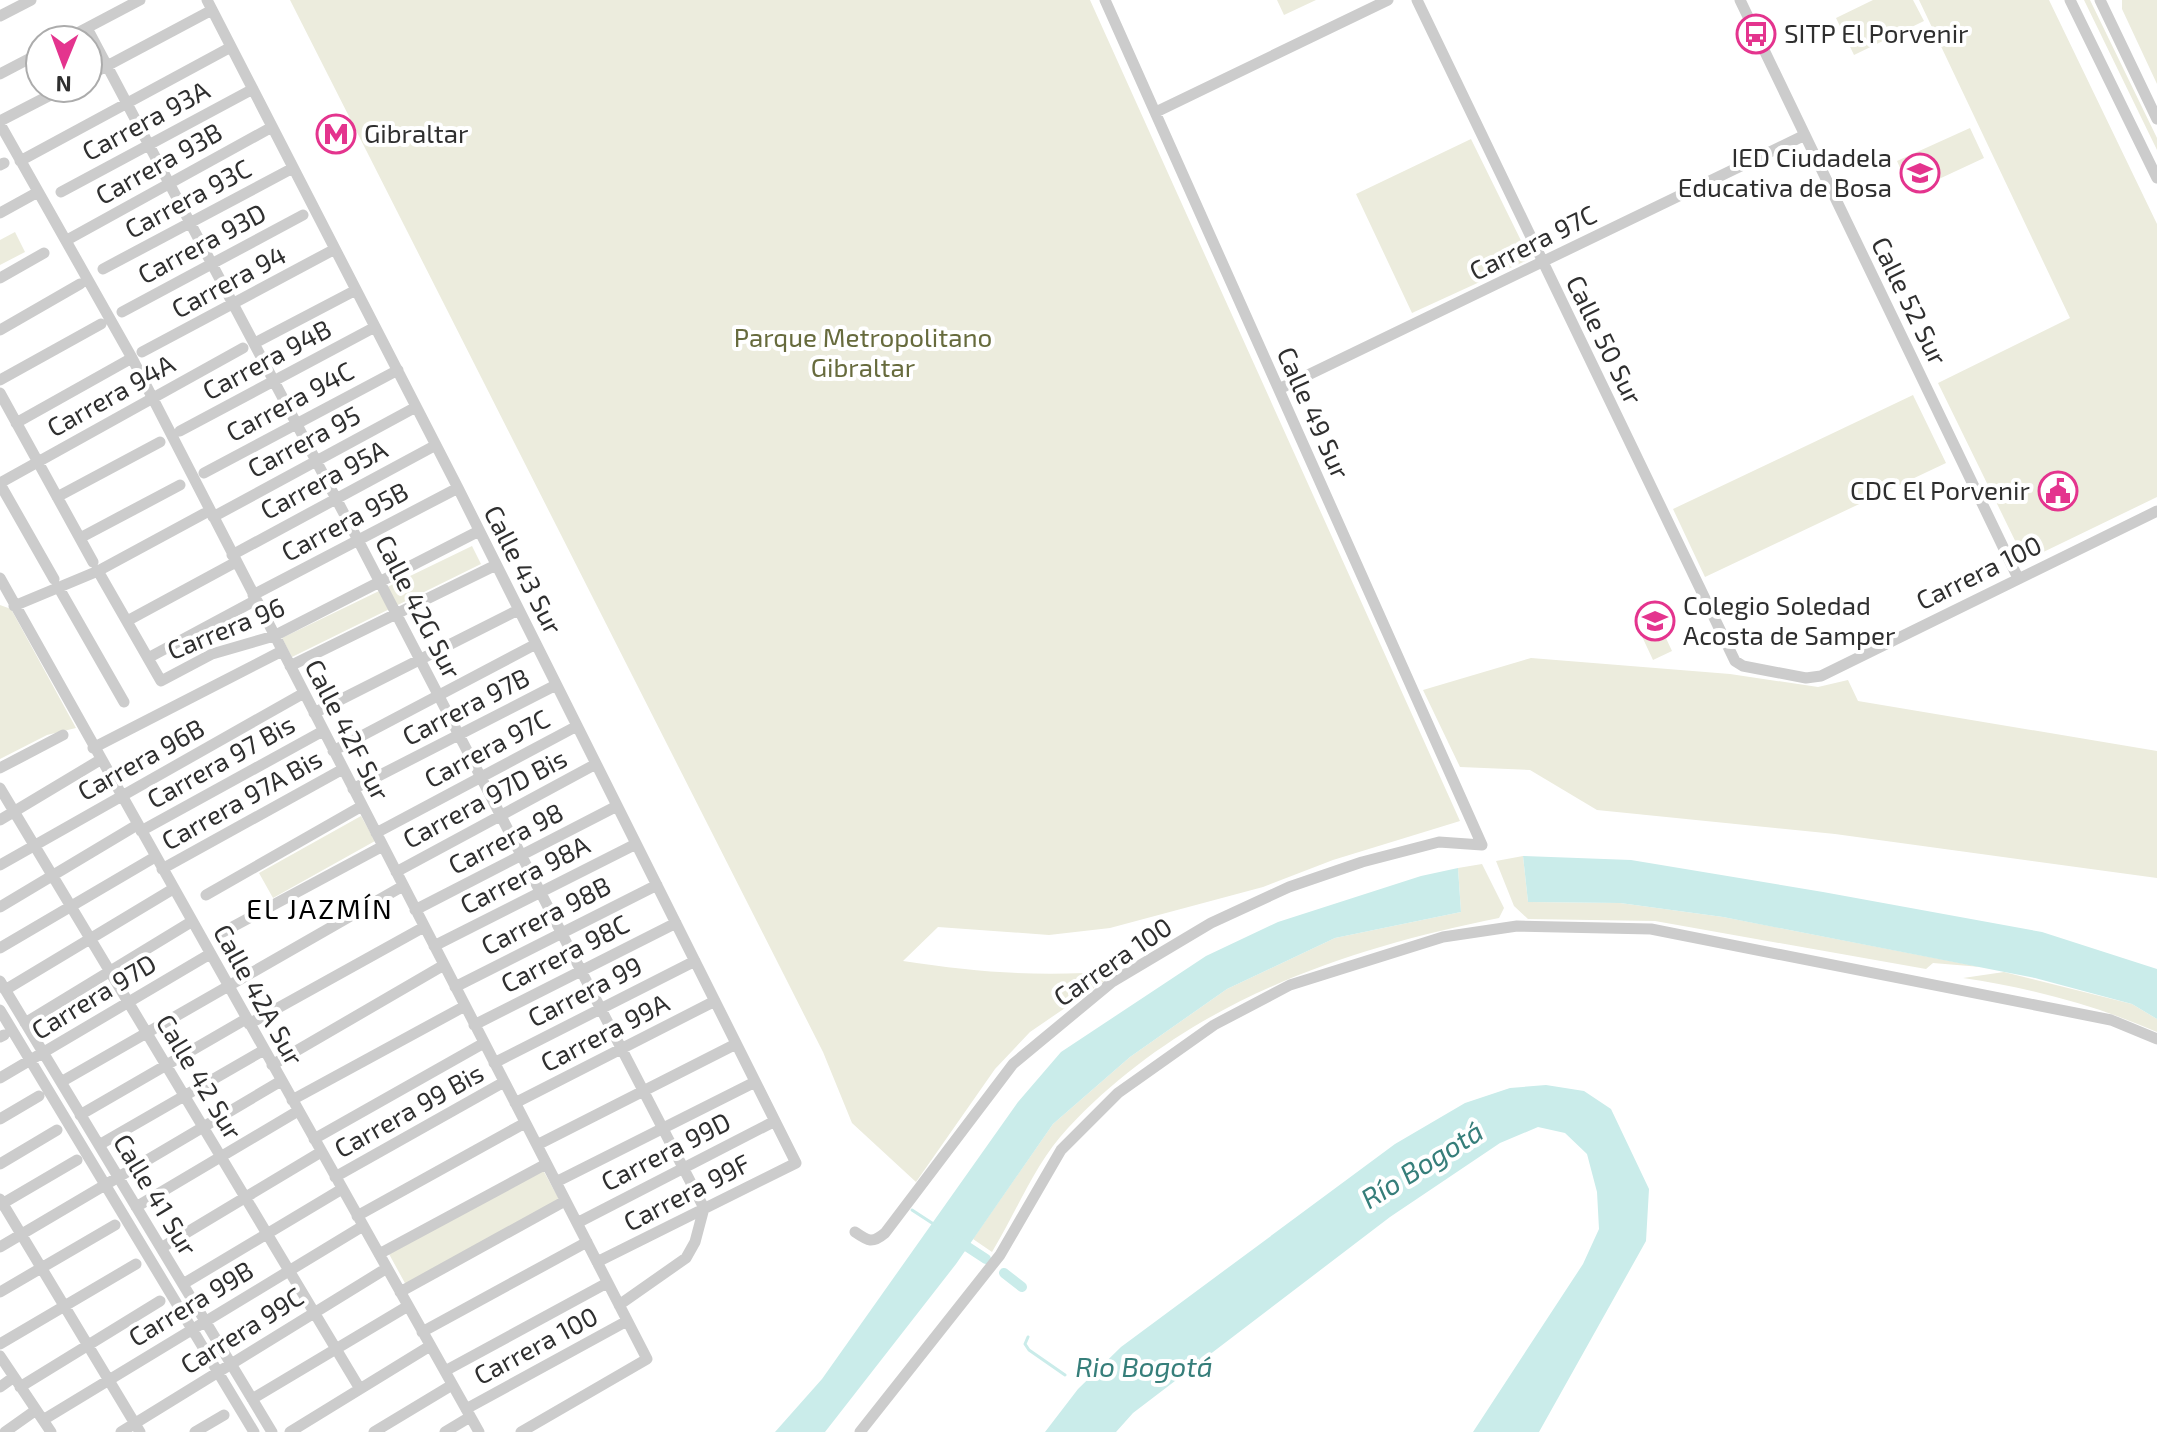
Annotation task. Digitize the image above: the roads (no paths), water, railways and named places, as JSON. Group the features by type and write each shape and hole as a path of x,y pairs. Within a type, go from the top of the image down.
{"street":[{"path":"0,16 31,0"},
{"path":"95,24 140,0"},
{"name":"Calle 49 Sur","path":"1105,0 1482,845"},
{"path":"1156,112 1388,0"},
{"name":"Calle 50 Sur","path":"1417,0 1735,661 1775,672"},
{"name":"Calle 52 Sur","path":"1740,0 2018,578"},
{"path":"2070,0 2157,178"},
{"path":"2100,0 2157,119"},
{"path":"104,68 210,5"},
{"name":"Calle 43 Sur","path":"210,5 458,488 796,1163"},
{"path":"20,161 231,47"},
{"name":"Calle 42G Sur","path":"104,60 234,304 249,346 274,381 336,498 704,1208"},
{"path":"0,74 24,61"},
{"name":"Carrera 93A","path":"61,192 253,89"},
{"path":"0,123 35,104"},
{"name":"Calle 42F Sur","path":"0,123 137,355 153,399 211,514 647,1359 521,1432"},
{"name":"Carrera 93B","path":"67,240 272,127"},
{"name":"Carrera 97C","path":"1279,389 1805,135"},
{"name":"Carrera 93C","path":"103,269 293,168"},
{"path":"0,213 38,192"},
{"name":"Carrera 93D","path":"122,312 303,215"},
{"name":"Carrera 94","path":"16,423 335,249"},
{"path":"0,278 44,253"},
{"path":"0,330 80,284"},
{"name":"Carrera 94A","path":"0,483 356,290"},
{"path":"0,380 101,324"},
{"name":"Carrera 94B","path":"180,431 375,327"},
{"name":"Carrera 94C","path":"204,473 398,370"},
{"path":"0,393 148,658"},
{"name":"Carrera 95","path":"14,606 211,514 416,407"},
{"path":"57,497 160,442"},
{"name":"Carrera 95A","path":"127,621 336,498 436,445"},
{"path":"0,483 124,702"},
{"path":"80,538 180,485"},
{"name":"Carrera 95B","path":"148,658 358,540 458,488"},
{"name":"Carrera 100","path":"1775,672 1806,678 1821,676 2157,511"},
{"name":"Carrera 96","path":"148,658 161,681 212,654 274,636 479,531"},
{"path":"290,666 496,565"},
{"name":"Calle 42A Sur","path":"0,578 4,593 479,1432"},
{"path":"314,713 518,610"},
{"path":"333,751 536,644"},
{"path":"93,748 282,651"},
{"name":"Carrera 97B","path":"353,789 556,685"},
{"name":"Carrera 96B","path":"0,865 304,693"},
{"name":"Carrera 97C","path":"376,833 577,726"},
{"name":"Carrera 97 Bis","path":"0,907 52,875 323,731"},
{"path":"0,768 63,735"},
{"path":"0,820 100,760"},
{"name":"Carrera 97D Bis","path":"396,872 596,764"},
{"name":"Carrera 97A Bis","path":"162,869 343,769"},
{"name":"Calle 42 Sur","path":"0,788 360,1389"},
{"path":"206,895 362,806"},
{"name":"Carrera 98","path":"415,910 617,806"},
{"name":"Carrera 100","path":"855,1232 867,1241 876,1241 885,1233 1013,1064 1112,982 1211,923 1289,887 1362,862 1439,842 1482,845"},
{"name":"Carrera 98A","path":"434,946 636,844"},
{"path":"223,932 383,846"},
{"path":"0,948 155,857"},
{"name":"Carrera 98B","path":"455,987 657,885"},
{"path":"61,1082 403,886"},
{"path":"2,986 90,939 173,889"},
{"path":"25,1023 191,922"},
{"name":"Carrera 98C","path":"474,1025 676,923"},
{"path":"860,1432 1000,1255 1061,1150 1118,1093 1214,1025 1290,985 1443,937 1517,926 1651,929 2111,1020 2157,1039"},
{"path":"80,1115 166,1065 424,927"},
{"name":"Carrera 97D","path":"0,1078 210,954"},
{"name":"Carrera 99","path":"494,1063 695,961"},
{"path":"272,1065 444,965"},
{"name":"Calle 41 Sur","path":"2,986 272,1432"},
{"name":"Carrera 99A","path":"515,1103 715,1001"},
{"path":"136,1207 221,1157 295,1106 465,1006"},
{"name":"Calle 41 Sur","path":"0,1010 254,1432"},
{"path":"314,1139 484,1043"},
{"path":"537,1145 736,1044"},
{"path":"99,1145 264,1050"},
{"path":"0,1247 281,1081"},
{"name":"Carrera 99 Bis","path":"335,1177 504,1082"},
{"path":"556,1182 755,1082"},
{"path":"0,1119 39,1096"},
{"name":"Carrera 99D","path":"577,1223 775,1121"},
{"name":"Carrera 99B","path":"5,1432 109,1380 288,1271 360,1221 525,1123"},
{"path":"0,1164 57,1130"},
{"path":"161,1248 321,1152"},
{"path":"77,1160 1,1202 138,1428"},
{"name":"Carrera 99F","path":"597,1262 796,1163"},
{"path":"379,1254 546,1164"},
{"path":"183,1284 342,1189"},
{"path":"400,1292 565,1201"},
{"path":"619,1305 686,1258 695,1242 704,1208"},
{"path":"0,1292 115,1225"},
{"path":"422,1332 587,1242"},
{"path":"0,1344 136,1264"},
{"name":"Carrera 99C","path":"121,1432 138,1428 218,1372 387,1268"},
{"path":"445,1371 607,1283"},
{"path":"0,1387 17,1382 89,1344 160,1301"},
{"path":"252,1399 408,1306"},
{"name":"Carrera 100","path":"445,1432 468,1413 627,1321"},
{"path":"290,1432 430,1346"},
{"path":"0,1356 51,1432"},
{"path":"374,1432 452,1385"},
{"path":"195,1432 224,1415"}],"water":[{"path":"1523,856 1631,860 2042,932 2157,969 2157,1019 2132,1004 2035,978 1723,917 1620,903 1528,902"},
{"path":"1458,868 1461,912 1335,938 1227,989 1130,1057 1053,1124 956,1264 825,1432 775,1432 822,1379 1018,1102 1061,1052 1206,956 1278,922 1421,876"},
{"name":"Rio Bogotá","path":"1546,1085 1584,1091 1611,1109 1649,1189 1646,1241 1539,1432 1473,1432 1583,1264 1599,1229 1597,1192 1587,1154 1565,1133 1538,1127 1500,1143 1390,1217 1133,1413 1116,1432 1045,1432 1078,1389 1121,1347 1395,1144 1465,1103 1510,1088"}],"waterway":[{"path":"912,1210 935,1225"},
{"path":"957,1240 986,1259"},
{"path":"1004,1273 1022,1287"},
{"path":"1028,1337 1025,1344 1029,1350 1065,1375"}],"place":[{"name":"SITP El Porvenir","path":"1756,34"},
{"name":"Gibraltar","path":"336,134"},
{"name":"IED Ciudadela Educativa de Bosa","path":"1920,173"},
{"name":"CDC El Porvenir","path":"2058,491"},
{"name":"Colegio Soledad Acosta de Samper","path":"1655,621"}],"district":[{"name":"EL JAZMÍN","path":"320,909"}],"park label":[{"name":"Parque Metropolitano Gibraltar","path":"863,353"}],"water label":[{"name":"Río Bogotá","path":"1422,1165"}]}
